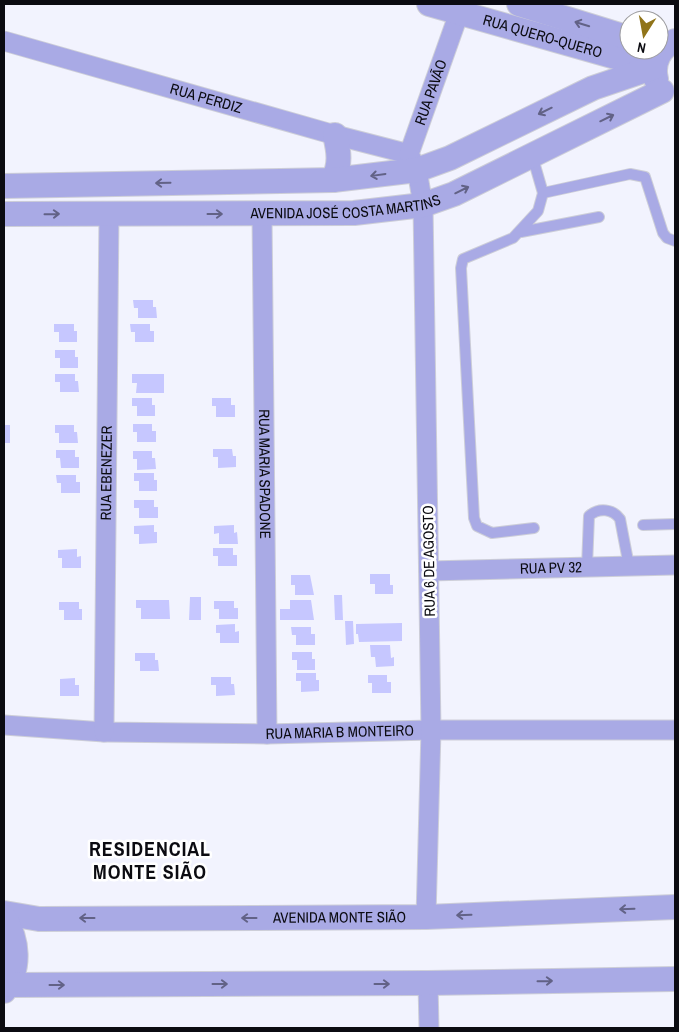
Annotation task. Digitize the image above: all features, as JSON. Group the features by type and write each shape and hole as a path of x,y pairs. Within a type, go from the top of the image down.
{"street":[{"name":"RUA QUERO-QUERO","path":"429,4 619,58"},
{"name":"RUA QUERO-QUERO","path":"519,4 619,35"},
{"name":"RUA PAVÃO","path":"413,162 459,13"},
{"name":"RUA PERDIZ","path":"4,42 335,135 413,162"},
{"name":"AVENIDA JOSÉ COSTA MARTINS","path":"4,186 333,180 413,162 450,158 649,60"},
{"path":"659,60 655,76 669,95"},
{"name":"AVENIDA JOSÉ COSTA MARTINS","path":"4,214 354,213 423,205 454,194 532,155 669,95"},
{"path":"333,180 338,170 339,156 335,135"},
{"name":"RUA 6 DE AGOSTO","path":"413,162 423,205 431,730 426,917"},
{"name":"RUA EBENEZER","path":"104,732 109,213"},
{"name":"RUA MARIA SPADONE","path":"262,214 267,734"},
{"name":"RUA PV 32","path":"429,571 675,565"},
{"name":"RUA MARIA B MONTEIRO","path":"4,725 104,732 267,734 431,730 675,730"},
{"name":"AVENIDA MONTE SIÃO","path":"4,913 39,919 426,917 675,907"},
{"path":"4,917 11,929 16,948 15,967 6,988 428,984 675,979"},
{"path":"428,984 429,1028"}],"lane":[{"path":"532,155 543,193 538,211 521,232 513,238 463,259 461,268 474,518 477,526 492,532 534,528"},
{"path":"543,193 630,174 645,177 663,233 667,238 675,240"},
{"path":"521,232 599,217"},
{"path":"587,567 589,516 596,511 608,510 616,514 620,519 629,566"},
{"path":"643,525 675,524"}],"building":[{"path":"133,300 153,300 153,307 156,307 157,318 138,318 138,308 134,308"},
{"path":"54,324 74,324 74,331 77,331 77,342 59,342 59,332 54,332"},
{"path":"130,324 150,324 150,331 154,331 154,342 135,342 135,332 131,332"},
{"path":"55,350 75,350 75,357 78,357 78,368 60,368 60,358 55,358"},
{"path":"55,374 75,374 75,381 78,381 79,392 60,392 60,382 55,382"},
{"path":"132,374 164,374 164,393 136,393 137,383 132,383"},
{"path":"132,398 152,398 152,405 155,405 155,416 137,416 137,406 132,406"},
{"path":"212,398 231,398 231,405 235,405 235,417 216,417 216,406 212,406"},
{"path":"133,424 152,424 152,431 156,431 156,442 137,442 137,432 133,432"},
{"path":"4,425 10,425 10,443 4,443"},
{"path":"55,425 74,425 74,432 77,432 78,443 59,443 59,433 55,433"},
{"path":"213,449 232,449 233,456 236,456 236,467 218,468 218,457 213,457"},
{"path":"56,450 75,450 75,457 79,457 79,468 61,468 60,458 56,458"},
{"path":"133,451 152,451 152,458 155,458 156,469 137,470 137,459 133,459"},
{"path":"134,473 154,473 154,480 157,480 157,491 139,491 139,481 134,481"},
{"path":"56,475 76,475 76,482 80,482 80,493 61,493 61,483 57,483"},
{"path":"134,500 154,500 154,507 158,507 158,518 139,518 139,508 134,508"},
{"path":"154,525 154,532 157,532 157,543 139,544 139,534 134,534 134,526"},
{"path":"234,525 234,533 237,532 238,544 219,544 219,533 214,534 214,526"},
{"path":"213,548 233,548 233,555 237,555 237,566 218,566 218,556 213,556"},
{"path":"77,549 77,557 81,556 81,568 62,568 62,558 58,558 58,550"},
{"path":"370,574 390,574 390,585 393,585 393,594 375,594 375,584 370,584"},
{"path":"291,575 310,575 314,595 295,595 295,585 291,585"},
{"path":"334,595 342,595 343,620 335,620"},
{"path":"190,597 201,597 201,620 189,620"},
{"path":"136,600 169,600 170,619 141,619 141,608 136,608"},
{"path":"290,600 311,600 314,620 280,620 280,609 290,609"},
{"path":"214,601 234,601 234,608 238,608 238,619 219,619 219,609 214,609"},
{"path":"59,602 79,602 79,609 82,609 82,620 64,620 64,610 59,610"},
{"path":"345,621 353,621 354,644 346,645"},
{"path":"402,623 402,641 359,642 358,634 356,634 356,624"},
{"path":"235,624 235,632 239,631 239,643 220,643 220,633 216,633 216,625"},
{"path":"291,627 311,627 311,634 315,634 315,645 296,645 296,635 292,635"},
{"path":"370,645 390,645 391,658 394,657 394,666 376,667 375,657 371,657"},
{"path":"292,652 312,652 312,659 315,659 315,670 297,670 297,660 292,660"},
{"path":"135,653 155,653 155,660 158,660 159,671 140,671 140,661 135,661"},
{"path":"296,673 316,673 316,680 319,680 319,691 301,692 301,681 296,681"},
{"path":"368,675 387,675 387,682 391,682 391,693 372,693 372,683 368,683"},
{"path":"211,677 231,677 231,684 234,684 235,695 216,696 216,685 211,685"},
{"path":"75,678 75,685 79,685 79,696 60,696 60,679"}],"district":[{"name":"RESIDENCIAL MONTE SIÃO","path":"150,860"}]}
